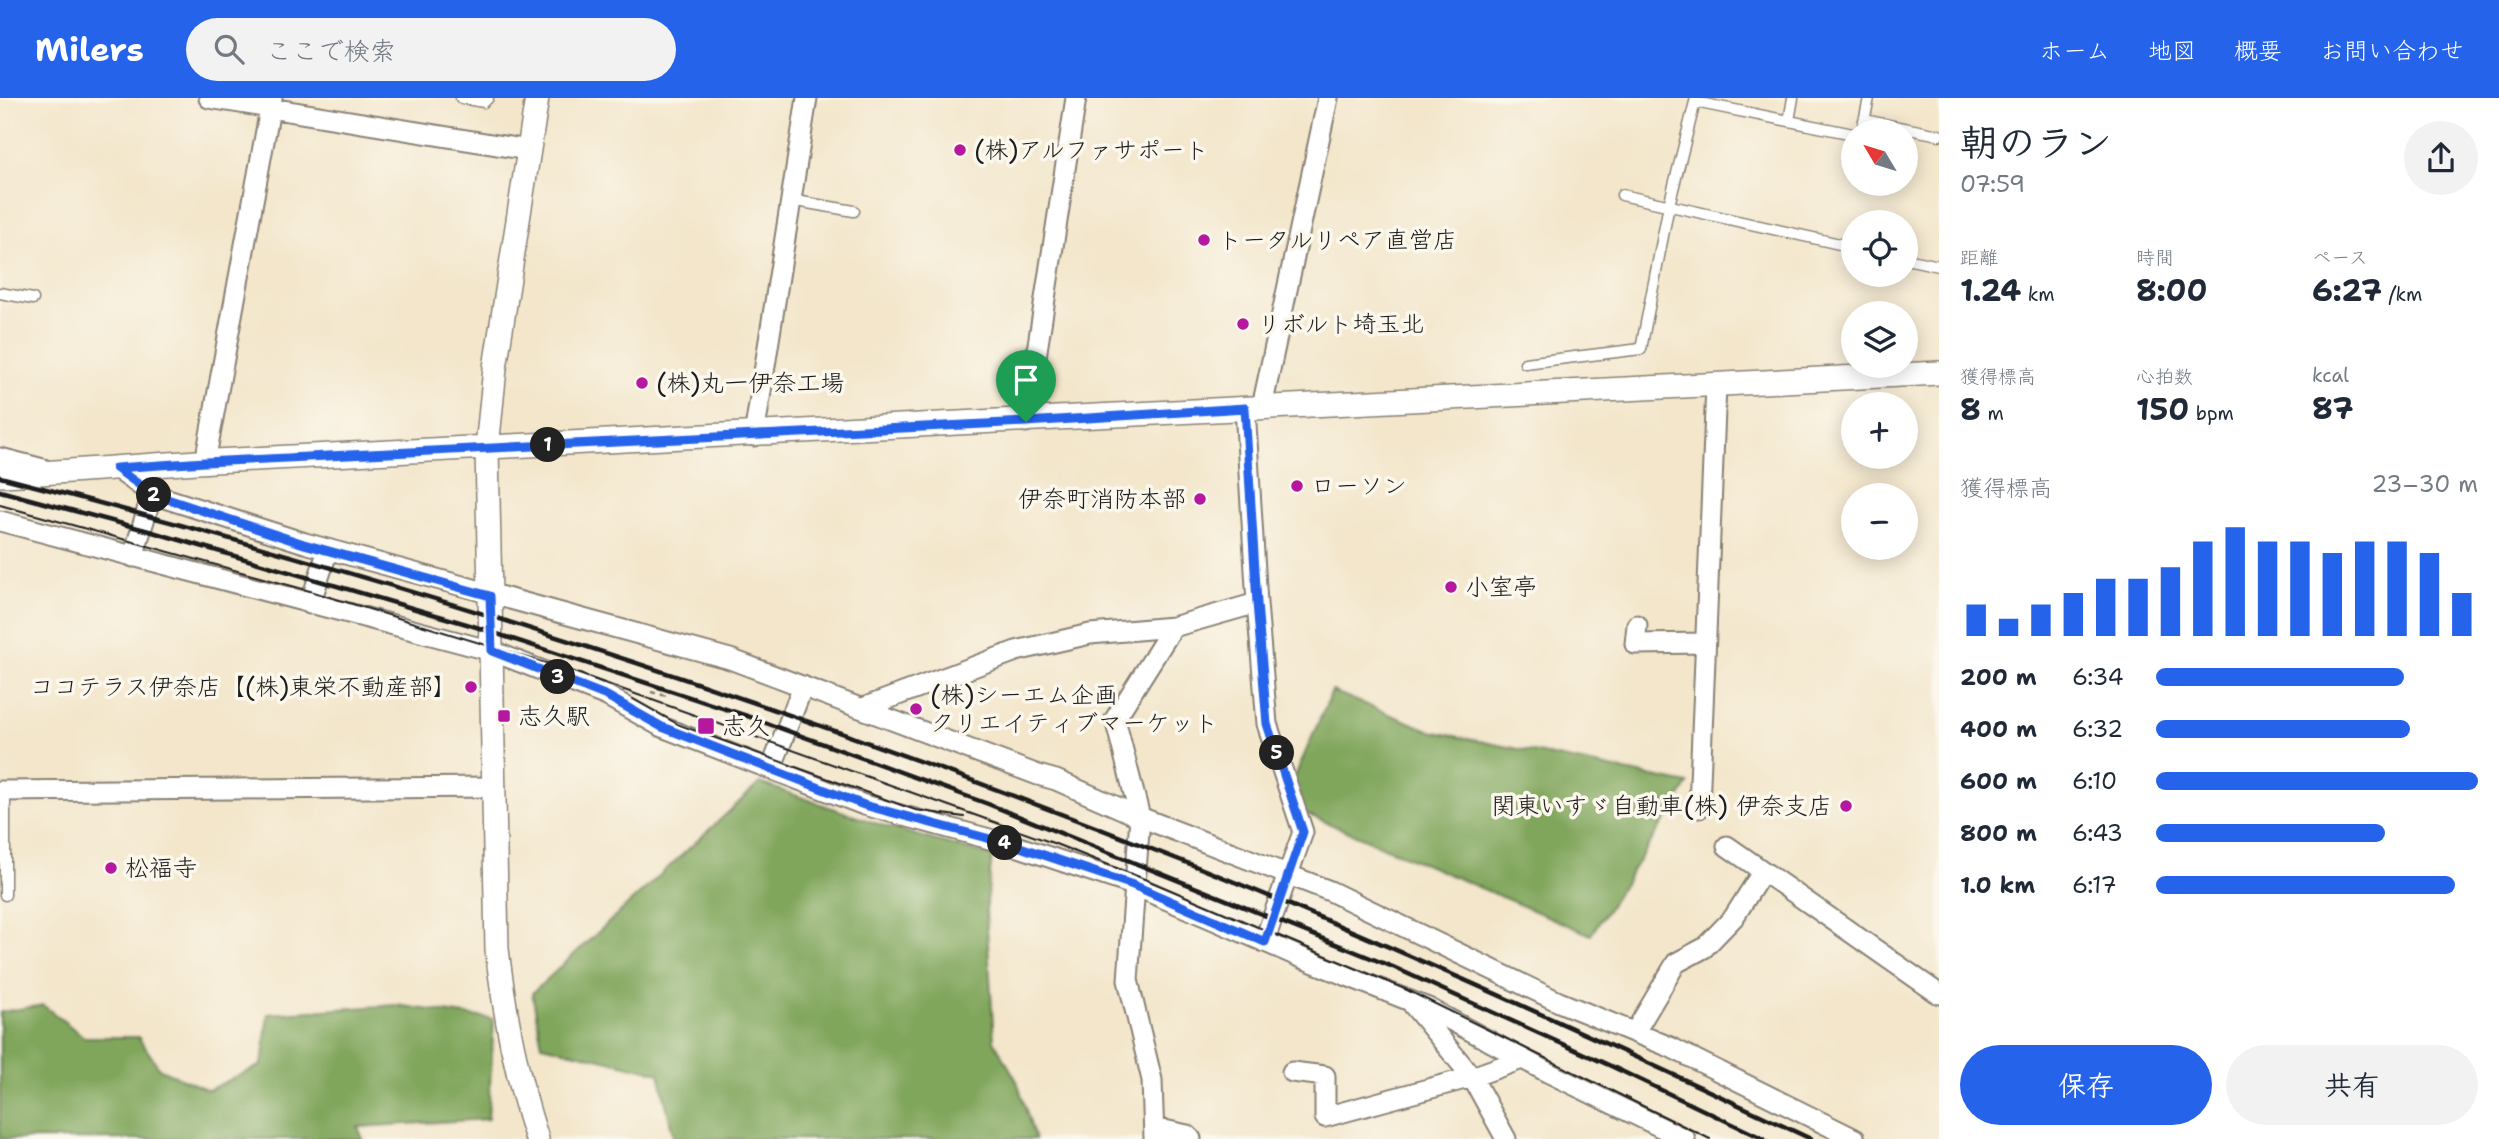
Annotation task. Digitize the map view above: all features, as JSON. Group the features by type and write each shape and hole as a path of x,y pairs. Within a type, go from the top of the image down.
{"street":[{"path":"209,98 271,103 528,150"},
{"path":"537,98 495,368 487,448 497,949 504,1012 516,1068 537,1139"},
{"path":"754,436 807,98"},
{"path":"1026,422 1076,98"},
{"path":"1265,942 1303,832 1267,724 1257,603 1254,408 1328,98"},
{"path":"205,462 271,103"},
{"path":"0,475 205,462 754,436 1939,373"},
{"path":"1699,808 1716,385"},
{"path":"0,458 57,472"},
{"path":"116,468 152,494 328,550 730,659 1056,780 1140,817 1329,891 1559,1002 1635,1032 1855,1139"},
{"path":"133,557 152,494"},
{"path":"0,521 492,651 607,696 662,727 864,805 1020,847 1133,885 1427,1008 1522,1059 1685,1139"},
{"path":"310,604 328,550"},
{"path":"863,708 1016,651 1090,634 1173,627 1257,603"},
{"path":"1637,625 1635,644 1705,643"},
{"path":"1173,627 1115,719 1140,817 1128,980 1152,1080 1155,1134 1187,1135 1191,1139"},
{"path":"771,769 803,686"},
{"path":"3,791 495,787"},
{"path":"1727,846 1939,994"},
{"path":"1635,1032 1675,962 1704,948 1712,940 1734,917 1763,871"},
{"path":"1410,1001 1472,1077 1506,1139"},
{"path":"1292,1072 1325,1076 1325,1117 1472,1077 1522,1059"}],"lane":[{"path":"461,98 484,102 488,98"},
{"path":"1789,121 1793,98"},
{"path":"1864,119 1869,98"},
{"path":"1525,363 1641,349 1669,205 1696,100 1841,132"},
{"path":"1918,131 1939,135"},
{"path":"1622,195 1841,244"},
{"path":"790,200 853,211"},
{"path":"1918,262 1939,266"},
{"path":"0,293 33,299"},
{"path":"3,791 5,895"}],"path":[{"path":"651,692 670,698"}],"green space":[{"path":"1332,691 1431,731 1688,784 1591,935 1283,804"},
{"path":"760,783 884,826 992,856 986,911 994,1041 1017,1081 1035,1139 674,1139 659,1073 542,1045 532,993"},
{"path":"43,1005 84,1037 138,1037 160,1069 208,1090 262,1065 268,1014 396,1005 494,1019 488,1119 358,1127 363,1139 0,1139 0,1012"}],"tram line":[{"path":"0,505 310,591 571,671 1053,843 1407,990 1710,1139"},
{"path":"633,699 679,725 915,810 964,817"}],"railway":[{"path":"0,477 302,559 452,604 601,651 897,753 1190,864 1347,929 1580,1032 1811,1139"},
{"path":"0,491 149,531 470,625 747,716 988,804 1393,967 1764,1139"}],"place":[{"name":"(株)アルファサポート","path":"960,150"},
{"name":"トータルリペア直営店","path":"1204,240"},
{"name":"リボルト埼玉北","path":"1243,324"},
{"name":"(株)丸一伊奈工場","path":"642,383"},
{"name":"ローソン","path":"1297,486"},
{"name":"伊奈町消防本部","path":"1200,499"},
{"name":"小室亭","path":"1451,587"},
{"name":"ココテラス伊奈店【(株)東栄不動産部】","path":"471,687"},
{"name":"(株)シーエム企画 クリエイティブマーケット","path":"916,709"},
{"name":"志久駅","path":"504,716"},
{"name":"志久","path":"706,726"},
{"name":"関東いすゞ自動車(株) 伊奈支店","path":"1846,806"},
{"name":"松福寺","path":"111,868"}],"route":[{"path":"1245,408 1267,724 1303,832 1265,942 1133,885 1020,847 864,805 662,727 607,696 492,651 490,596 304,544 152,494 116,468 205,462 1026,422 1245,408"}]}
